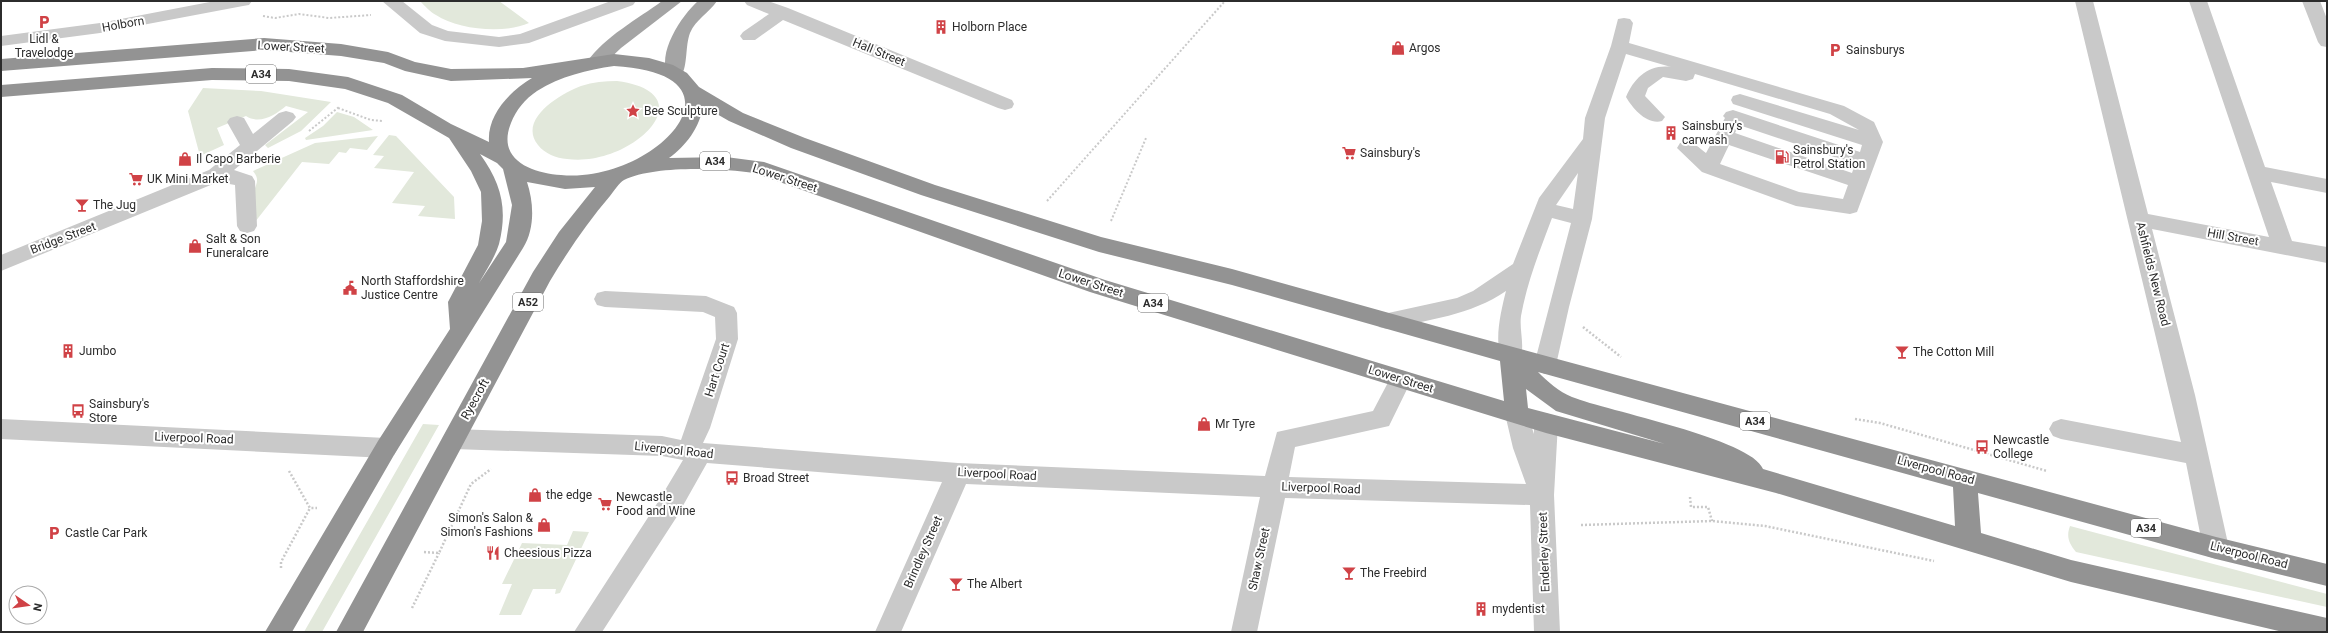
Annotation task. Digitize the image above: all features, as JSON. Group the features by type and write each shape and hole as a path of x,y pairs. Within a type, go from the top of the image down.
{"highway":[{"name":"Lower Street","path":"1,64 264,44 341,50 388,58 411,67 451,75 523,74 578,66"},
{"path":"278,632 386,448 516,243 523,214 523,198 508,163 499,148 498,136 507,112 528,90 554,75 578,66 596,62 614,60 648,62 675,72 684,80 691,90 694,101 692,112 688,124 680,137 653,159 626,172 597,180 558,182 525,174 508,163"},
{"name":"A34","path":"1,91 212,74 290,75 348,83 395,99 508,163"},
{"name":"A34","path":"691,90 736,117 798,143 928,190 1099,244 1232,277 1545,365"},
{"path":"455,133 480,169 491,192 492,214 488,245 459,302 461,331"},
{"name":"Lower Street","path":"626,172 701,161 722,162 757,167 1098,286 1546,423"},
{"name":"Ryecroft","path":"349,632 563,242 593,200 626,172"},
{"path":"1511,356 1526,377 1546,394 1564,404 1720,451 1776,483"},
{"path":"1511,356 1517,414"},
{"path":"1545,365 1546,423"},
{"name":"Liverpool Road","path":"1545,365 1965,478 2216,548 2327,575"},
{"name":"A34","path":"1546,423 1776,483 2071,571 2327,630"},
{"path":"1965,478 1969,541"}],"main road":[{"path":"596,62 615,44 673,1"},
{"path":"675,72 675,53 681,31 687,20 708,1"}],"street":[{"name":"Holborn","path":"1,41 100,28 243,1"},
{"path":"391,1 426,29 445,36 499,42 523,39 627,1"},
{"name":"Hall Street","path":"753,1 1005,104"},
{"name":"Ashfields New Road","path":"2084,1 2140,220 2197,455 2216,548"},
{"path":"2198,1 2283,246"},
{"path":"2311,1 2327,42"},
{"path":"749,36 782,12"},
{"path":"1545,365 1558,307 1582,219 1595,118 1620,46 1624,23"},
{"path":"1620,46 1741,98 1866,161"},
{"path":"1655,118 1635,97 1640,86 1660,71 1679,73 1741,98 1837,110 1867,126 1873,142 1850,207 1796,199 1709,167 1687,148"},
{"path":"1709,167 1741,98"},
{"name":"Bridge Street","path":"1,262 216,175 238,159 250,145 286,117"},
{"path":"237,122 250,145"},
{"path":"1723,136 1859,182"},
{"path":"1511,356 1510,318 1522,269 1544,209 1549,198 1593,139"},
{"path":"2257,172 2327,186"},
{"path":"216,175 231,176 245,181 247,226"},
{"path":"1544,209 1582,219"},
{"name":"Hill Street","path":"2140,220 2327,255"},
{"path":"1387,321 1460,304 1481,297 1522,269"},
{"name":"Hart Court","path":"605,299 706,304 726,313 727,339 698,428 694,452"},
{"name":"Shaw Street","path":"1244,632 1274,487 1286,439 1381,419 1401,379"},
{"name":"Enderley Street","path":"1517,414 1525,448 1542,495"},
{"name":"Enderley Street","path":"1546,423 1542,495 1547,632"},
{"name":"Liverpool Road","path":"1,429 386,448"},
{"path":"2061,430 2197,455"},
{"name":"Liverpool Road","path":"454,439 662,446 694,452 958,473 1274,487 1542,495"},
{"path":"587,632 667,510 694,452"},
{"name":"Brindley Street","path":"888,632 958,473"}],"path":[{"path":"1046,201 1225,1"},
{"path":"262,16 275,18 299,14 329,18 372,15"},
{"path":"338,108 371,120"},
{"path":"1108,226 1146,138"},
{"path":"412,608 471,484 493,467"},
{"path":"1690,497 1691,507 1708,507 1712,521"},
{"path":"280,562 310,508"},
{"path":"1581,525 1712,521 1766,526 1942,563"},
{"path":"426,545 423,552 439,553"}],"shaded area":[{"path":"420,1 499,1 529,23 519,26 495,29 469,27 445,20 432,12"},
{"path":"617,81 644,88 657,100 658,113 650,128 635,141 615,152 591,159 559,158 547,153 538,145 533,135 533,126 537,117 544,108 573,89 581,86 599,82"},
{"path":"203,88 261,91 331,102 301,131 268,148 265,145 308,112 286,106 267,118 257,120 246,116 217,128 224,145 200,156 188,111"},
{"path":"337,112 354,117 373,130 306,140 305,138 323,126"},
{"path":"389,135 396,136 454,197 455,219 418,216 425,206 392,203 414,172 374,168 384,156 373,155"},
{"path":"378,136 367,150 350,148 346,153 339,152 329,164 302,162 255,222 253,195 257,183 257,177 253,171 315,143"},
{"path":"423,424 439,425 322,632 304,632"},
{"path":"2070,526 2327,594 2327,607 2076,552 2069,540 2068,533"},
{"path":"573,531 589,532 560,593 555,594 556,589 533,589 521,615 499,615 512,584 502,584 522,543 567,545"}],"place":[{"name":"Lidl & Travelodge","path":"44,22"},
{"name":"Holborn Place","path":"941,27"},
{"name":"Argos","path":"1398,48"},
{"name":"Sainsburys","path":"1835,50"},
{"name":"Bee Sculpture","path":"633,111"},
{"name":"Sainsbury's carwash","path":"1671,133"},
{"name":"Sainsbury's","path":"1349,153"},
{"name":"Sainsbury's Petrol Station","path":"1782,157"},
{"name":"Il Capo Barberie","path":"185,159"},
{"name":"UK Mini Market","path":"136,179"},
{"name":"The Jug","path":"82,205"},
{"name":"Salt & Son Funeralcare","path":"195,246"},
{"name":"North Staffordshire Justice Centre","path":"350,288"},
{"name":"Jumbo","path":"68,351"},
{"name":"The Cotton Mill","path":"1902,352"},
{"name":"Sainsbury's Store","path":"78,411"},
{"name":"Mr Tyre","path":"1204,424"},
{"name":"Newcastle College","path":"1982,447"},
{"name":"Broad Street","path":"732,478"},
{"name":"the edge","path":"535,495"},
{"name":"Newcastle Food and Wine","path":"605,504"},
{"name":"Simon's Salon & Simon's Fashions","path":"544,525"},
{"name":"Castle Car Park","path":"54,533"},
{"name":"Cheesious Pizza","path":"493,553"},
{"name":"The Freebird","path":"1349,573"},
{"name":"The Albert","path":"956,584"},
{"name":"mydentist","path":"1481,609"}]}
